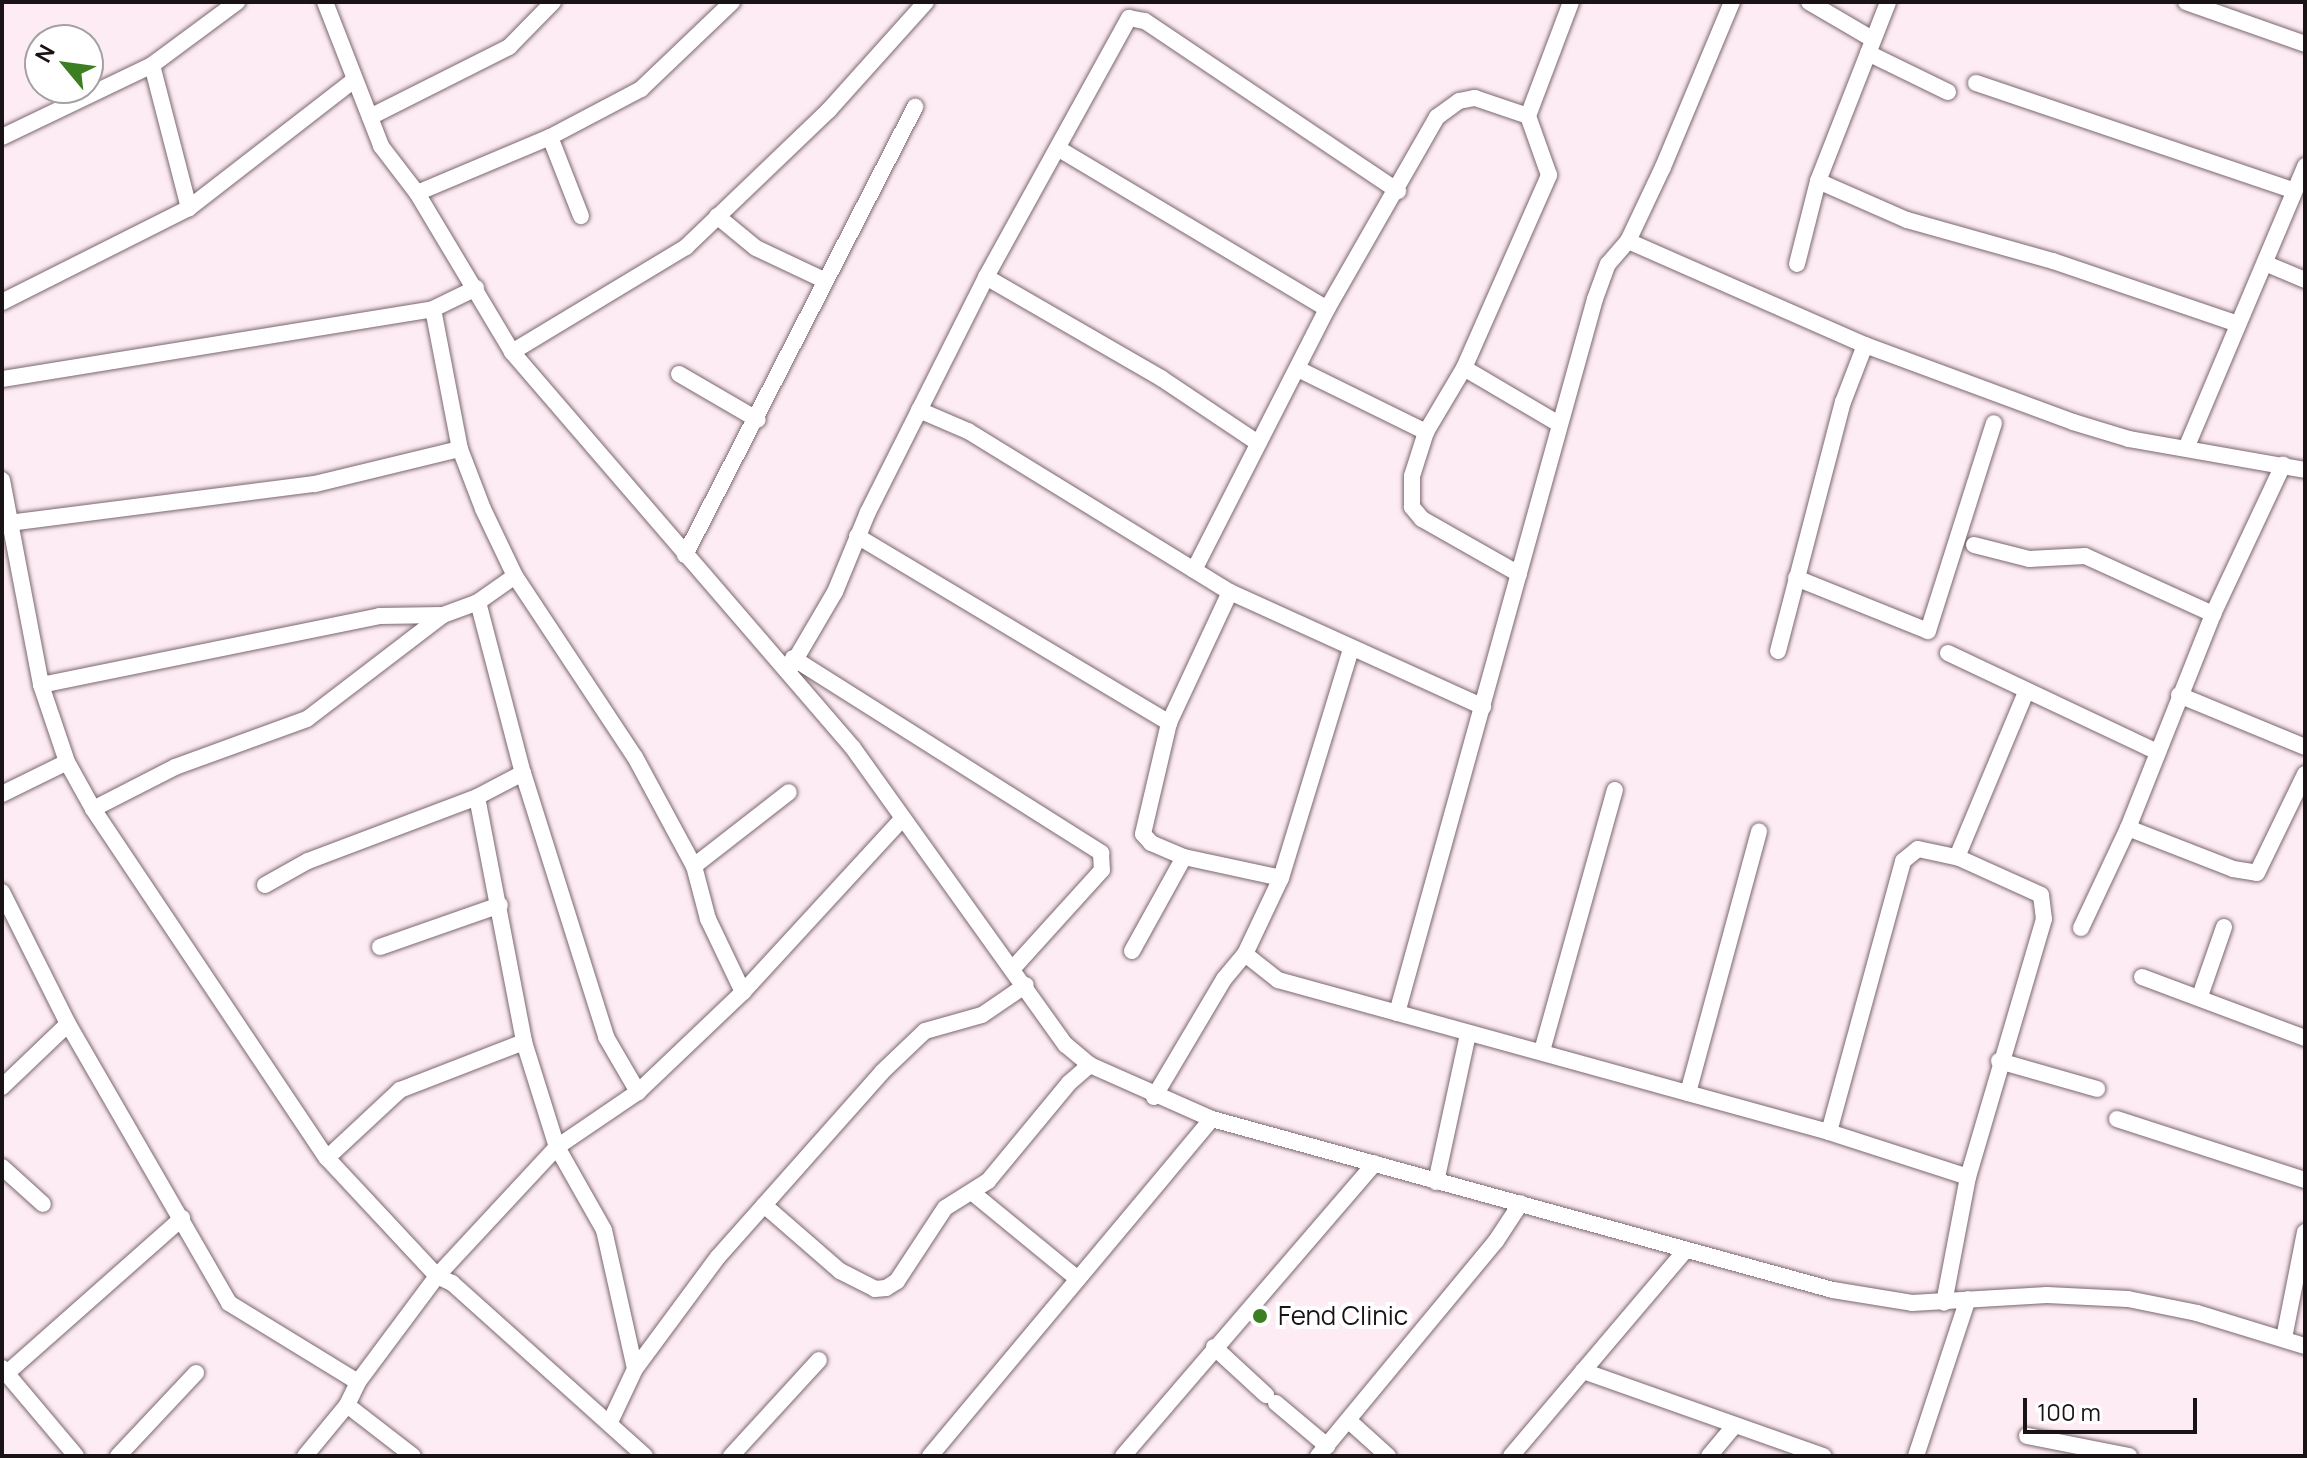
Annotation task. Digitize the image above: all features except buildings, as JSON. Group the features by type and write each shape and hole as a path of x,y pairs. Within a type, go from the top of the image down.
{"street":[{"path":"2,137 152,65 237,2"},
{"path":"325,2 381,146 417,193 512,352 685,555 790,665 1026,985 1066,1045 1090,1065 1154,1097 1212,1119 1833,1290 1944,1303 2047,1295 2128,1299 2305,1346"},
{"path":"370,117 509,47 553,2"},
{"path":"417,193 550,137 641,89 732,2"},
{"path":"512,352 686,247 829,110 926,2"},
{"path":"1519,574 1422,519 1412,507 1412,476 1426,432 1464,368 1549,175 1528,116 1571,2"},
{"path":"1397,1013 1595,299 1608,264 1628,241 1732,2"},
{"path":"1809,2 1870,46 1948,92"},
{"path":"1797,264 1818,181 1888,2"},
{"path":"2186,2 2305,44"},
{"path":"790,665 835,592 857,536 986,277 1059,149 1132,10 1398,191"},
{"path":"152,65 189,208"},
{"path":"2,302 189,208 354,80"},
{"path":"1976,83 2292,190"},
{"path":"1194,570 1327,309 1398,191 1437,117 1459,101 1492,101 1528,116"},
{"path":"685,555 758,420 824,280 915,107"},
{"path":"550,137 581,216"},
{"path":"1059,149 1327,309"},
{"path":"2187,446 2238,324 2267,264 2292,190 2305,166"},
{"path":"1818,181 1907,220 2053,261 2238,324"},
{"path":"717,216 756,248 824,280"},
{"path":"1628,241 1865,345 2073,422 2141,442 2187,446 2305,470"},
{"path":"2267,264 2305,280"},
{"path":"986,277 1161,378 1258,443"},
{"path":"3,376 433,309 476,288"},
{"path":"433,309 460,449 515,576 635,757 694,866 708,919 743,992"},
{"path":"1778,651 1843,402 1865,345"},
{"path":"1464,368 1559,424"},
{"path":"1298,369 1426,432"},
{"path":"679,374 758,420"},
{"path":"919,410 968,431 1230,592 1483,707"},
{"path":"1796,578 1928,631 1994,423"},
{"path":"9,523 315,484 460,449"},
{"path":"2081,928 2128,828 2155,751 2213,614 2283,465"},
{"path":"2,480 41,685 67,762 93,809 327,1158 437,1276 452,1283 645,1456"},
{"path":"857,536 1169,723"},
{"path":"1974,545 2029,559 2085,556 2213,614"},
{"path":"93,809 175,767 307,719 443,615 478,602 515,576"},
{"path":"1230,592 1169,723 1143,834 1151,843 1184,857 1281,878"},
{"path":"478,602 523,773 606,1037 638,1092"},
{"path":"41,685 379,616 443,615"},
{"path":"1154,1097 1224,979 1245,954 1281,878 1351,649"},
{"path":"1948,653 2155,751"},
{"path":"790,665 1101,853 1102,870 1013,968"},
{"path":"1957,857 2026,692"},
{"path":"2179,695 2305,747"},
{"path":"2,794 67,762"},
{"path":"265,885 308,861 477,797 523,773"},
{"path":"2128,828 2233,869 2257,873 2305,774"},
{"path":"1542,1051 1615,790"},
{"path":"694,866 789,792"},
{"path":"477,797 524,1042 557,1147 604,1230 635,1369"},
{"path":"305,1456 347,1405 358,1382 437,1276 557,1147 638,1092 743,992 903,818"},
{"path":"1688,1093 1759,831"},
{"path":"1829,1132 1903,861 1918,849 1957,857 2037,892 2045,904 1968,1177 1944,1303"},
{"path":"1132,951 1184,857"},
{"path":"4,902 68,1024 229,1303 358,1382"},
{"path":"380,947 500,905"},
{"path":"2200,996 2224,927"},
{"path":"1245,954 1278,980 1829,1132 1968,1177"},
{"path":"2142,977 2200,996 2305,1038"},
{"path":"610,1422 635,1369 764,1205 917,1037 982,1015 1026,985"},
{"path":"2,1087 68,1024"},
{"path":"1436,1182 1468,1034"},
{"path":"327,1158 400,1090 524,1042"},
{"path":"1999,1061 2097,1089"},
{"path":"764,1205 840,1271 875,1289 886,1288 897,1281 945,1208 974,1194 1090,1065"},
{"path":"930,1456 1212,1119"},
{"path":"2117,1119 2305,1180"},
{"path":"1123,1456 1375,1163"},
{"path":"2,1167 43,1204"},
{"path":"974,1194 1078,1279"},
{"path":"1214,1347 1323,1451 1496,1241 1521,1203"},
{"path":"76,1456 4,1370 182,1218"},
{"path":"2284,1338 2305,1232"},
{"path":"1511,1456 1686,1250"},
{"path":"1916,1456 1968,1299"},
{"path":"731,1456 819,1360"},
{"path":"1583,1371 1733,1427 1823,1456"},
{"path":"118,1456 196,1373"},
{"path":"347,1405 413,1456"},
{"path":"1348,1420 1388,1456"},
{"path":"1709,1456 1733,1427"},
{"path":"2027,1436 2129,1456"}],"place":[{"name":"Fend Clinic","path":"1260,1316"}]}
